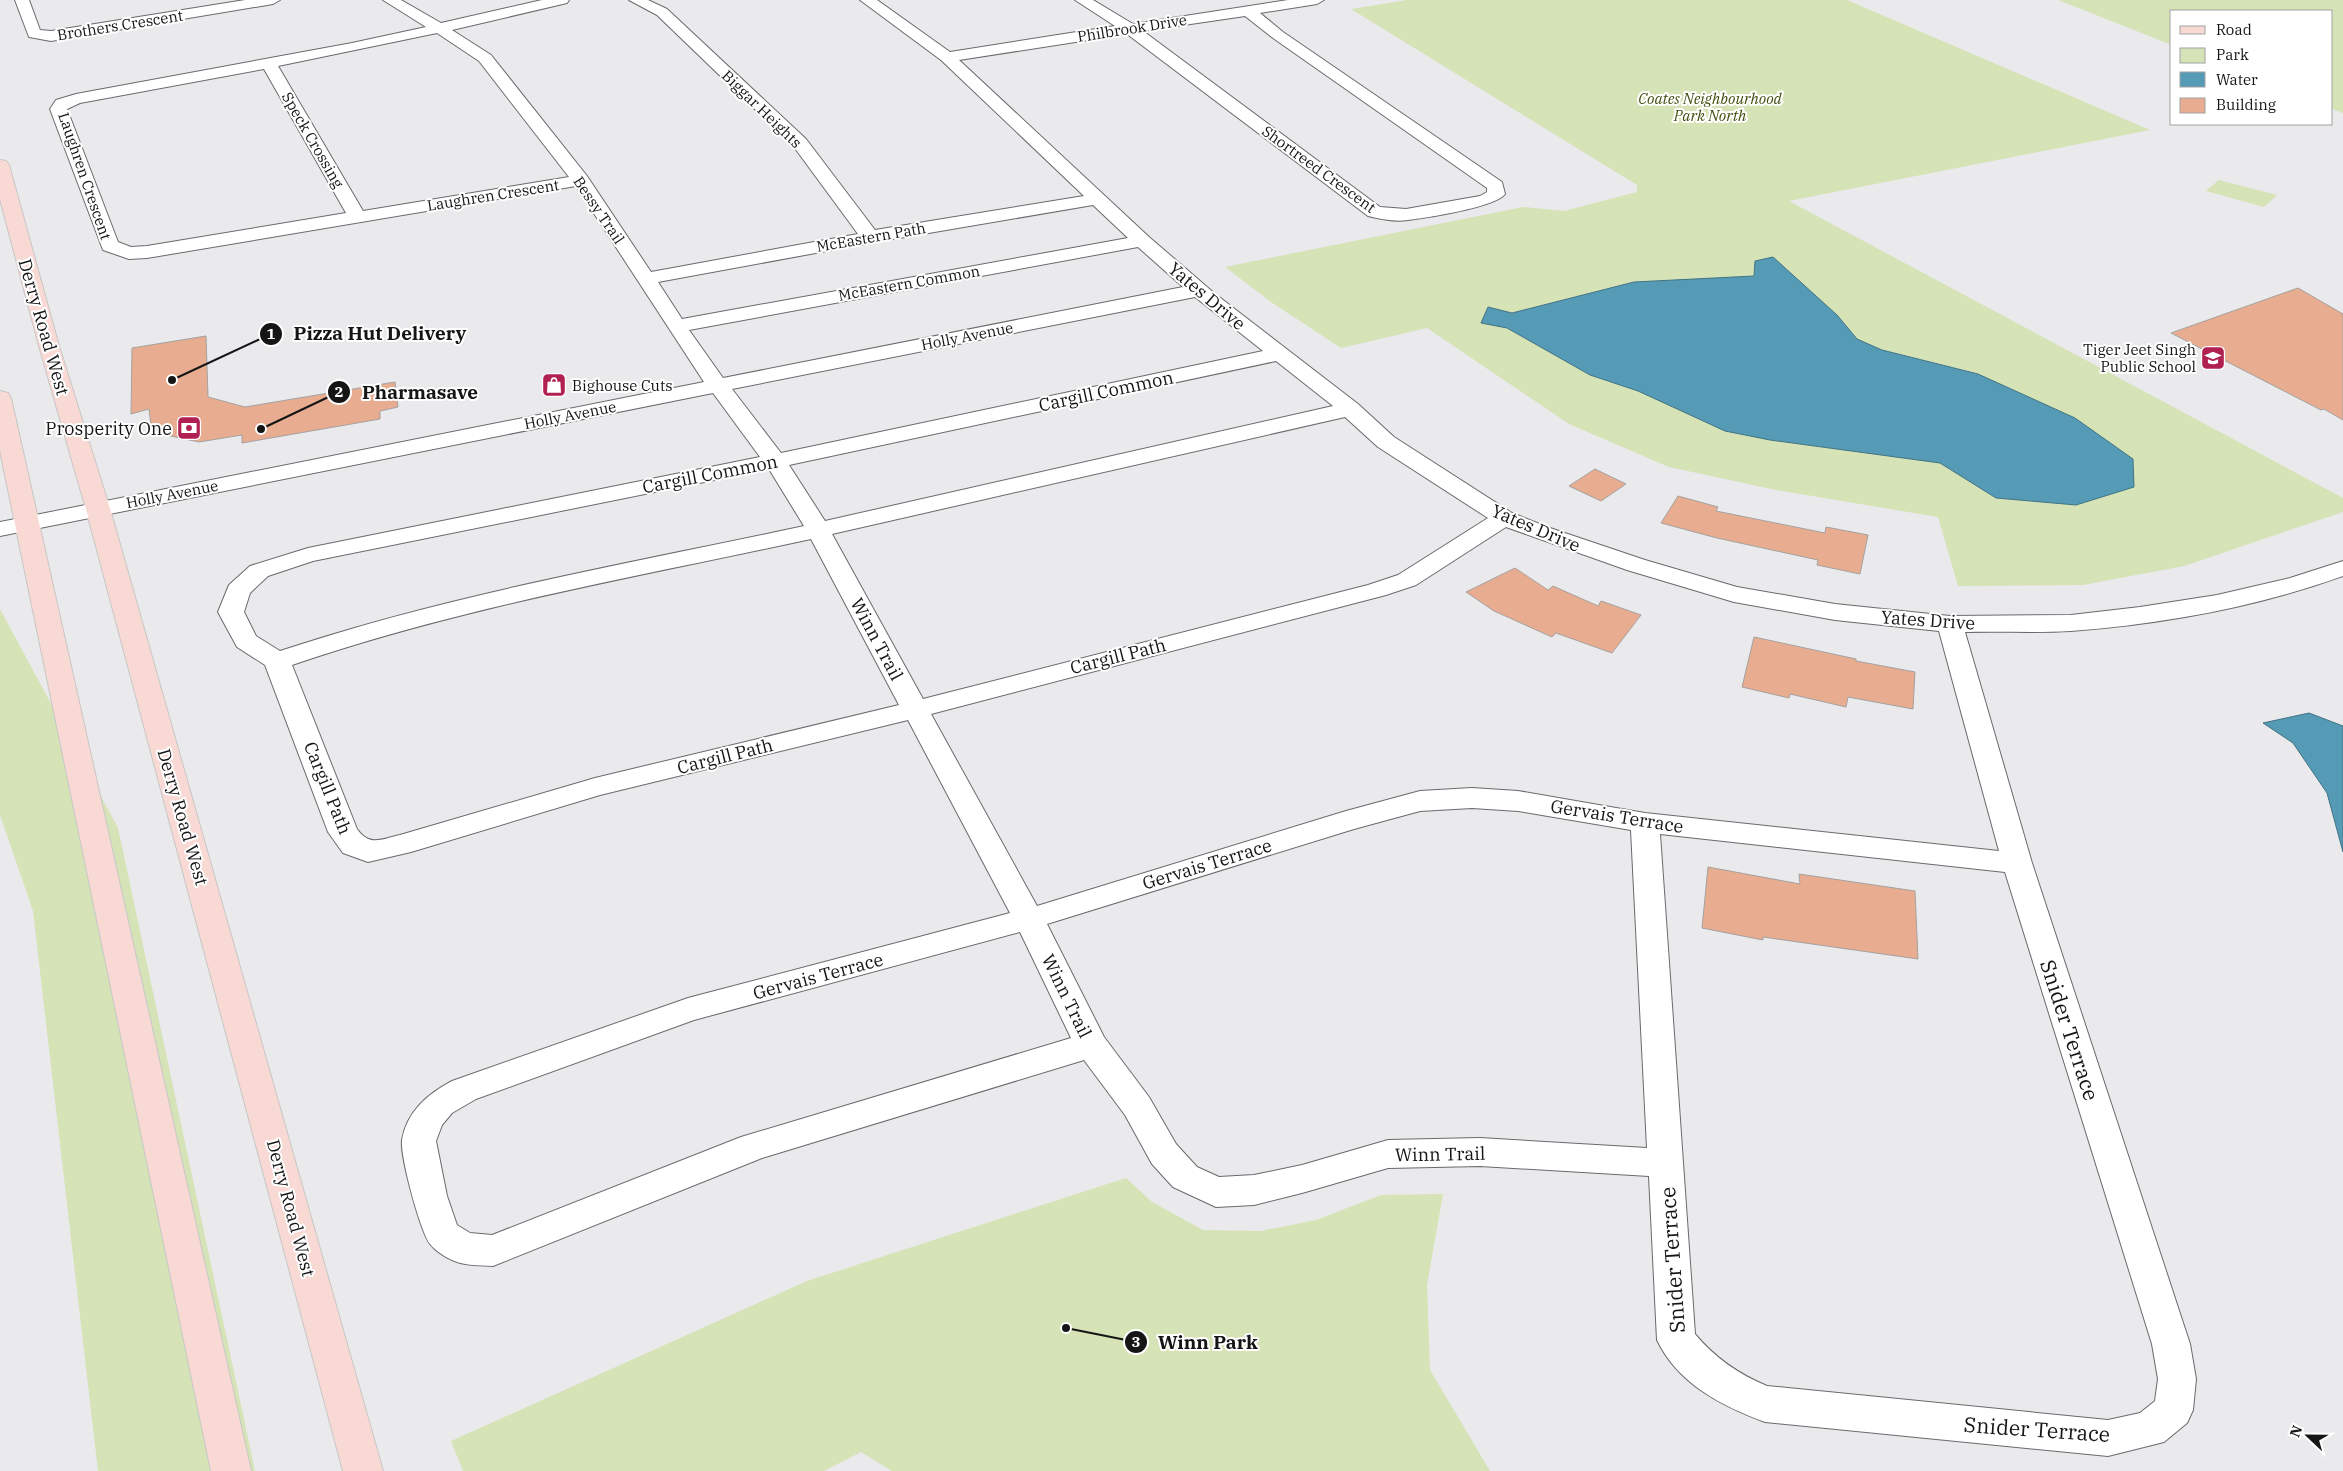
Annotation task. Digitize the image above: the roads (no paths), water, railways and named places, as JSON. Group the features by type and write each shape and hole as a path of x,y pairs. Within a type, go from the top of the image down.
{"main road":[{"name":"Derry Road West","path":"0,165 49,346 98,509 113,570 183,814 363,1471"},
{"path":"0,398 13,526 231,1471"}],"street":[{"name":"Brothers Crescent","path":"22,0 34,34 51,36 272,0"},
{"name":"Bessy Trail","path":"390,0 441,29 485,58 581,180 645,280 717,386"},
{"name":"Laughren Crescent","path":"557,0 441,29 76,99 62,104 58,110 110,246 128,253 147,252 581,180"},
{"name":"Biggar Heights","path":"636,0 662,12 800,143 870,237"},
{"name":"Yates Drive","path":"867,0 947,57 1142,241 1198,290 1350,409 1386,442 1504,518 1541,534 1734,594 1836,612 1950,624 2071,623 2150,614 2217,604 2298,584 2343,568"},
{"path":"1082,0 1129,28"},
{"name":"Philbrook Drive","path":"947,57 1317,0"},
{"name":"Shortreed Crescent","path":"1129,28 1375,212 1406,215 1486,200 1496,194 1496,186 1278,35 1247,10"},
{"name":"Speck Crossing","path":"268,63 357,217"},
{"name":"McEastern Path","path":"645,280 870,237 1098,199"},
{"name":"McEastern Common","path":"676,326 1142,241"},
{"name":"Holly Avenue","path":"13,526 1198,290"},
{"name":"Cargill Common","path":"277,661 246,641 231,612 238,590 259,572 308,555 775,461 1280,354"},
{"name":"Winn Trail","path":"717,386 775,461 818,530 1029,919 1091,1045 1138,1106 1164,1154 1185,1177 1216,1192 1254,1190 1292,1182 1388,1154 1480,1152 1665,1164"},
{"path":"277,661 339,638 500,598 818,530 1350,409"},
{"name":"Cargill Path","path":"277,661 343,832 353,846 368,852 401,846 595,787 914,710 1378,590 1408,580 1504,518"},
{"name":"Snider Terrace","path":"1645,823 1676,1340 1695,1364 1727,1388 1765,1404 2108,1438 2150,1429 2173,1410 2176,1379 2171,1344 2017,863 1950,624"},
{"name":"Gervais Terrace","path":"1091,1045 753,1147 493,1250 462,1248 443,1234 429,1196 419,1141 427,1120 436,1109 464,1090 688,1010 1029,919 1346,821 1420,801 1472,798 1518,801 1645,823 2017,863"}],"water":[{"path":"1773,257 1837,315 1857,339 1882,350 1978,374 2075,418 2133,459 2134,487 2076,505 1996,498 1940,463 1770,440 1725,431 1638,391 1590,375 1507,328 1481,323 1488,307 1512,313 1634,282 1754,276 1755,261"},
{"path":"2309,713 2343,726 2343,852 2327,793 2293,743 2263,723"}],"place":[{"name":"Tiger Jeet Singh Public School","path":"2213,358"},
{"name":"Pizza Hut Delivery","path":"172,380"},
{"name":"Bighouse Cuts","path":"554,385"},
{"name":"Prosperity One","path":"189,428"},
{"name":"Pharmasave","path":"261,429"},
{"name":"Winn Park","path":"1066,1328"}],"park label":[{"name":"Coates Neighbourhood Park North","path":"1710,106"}]}
